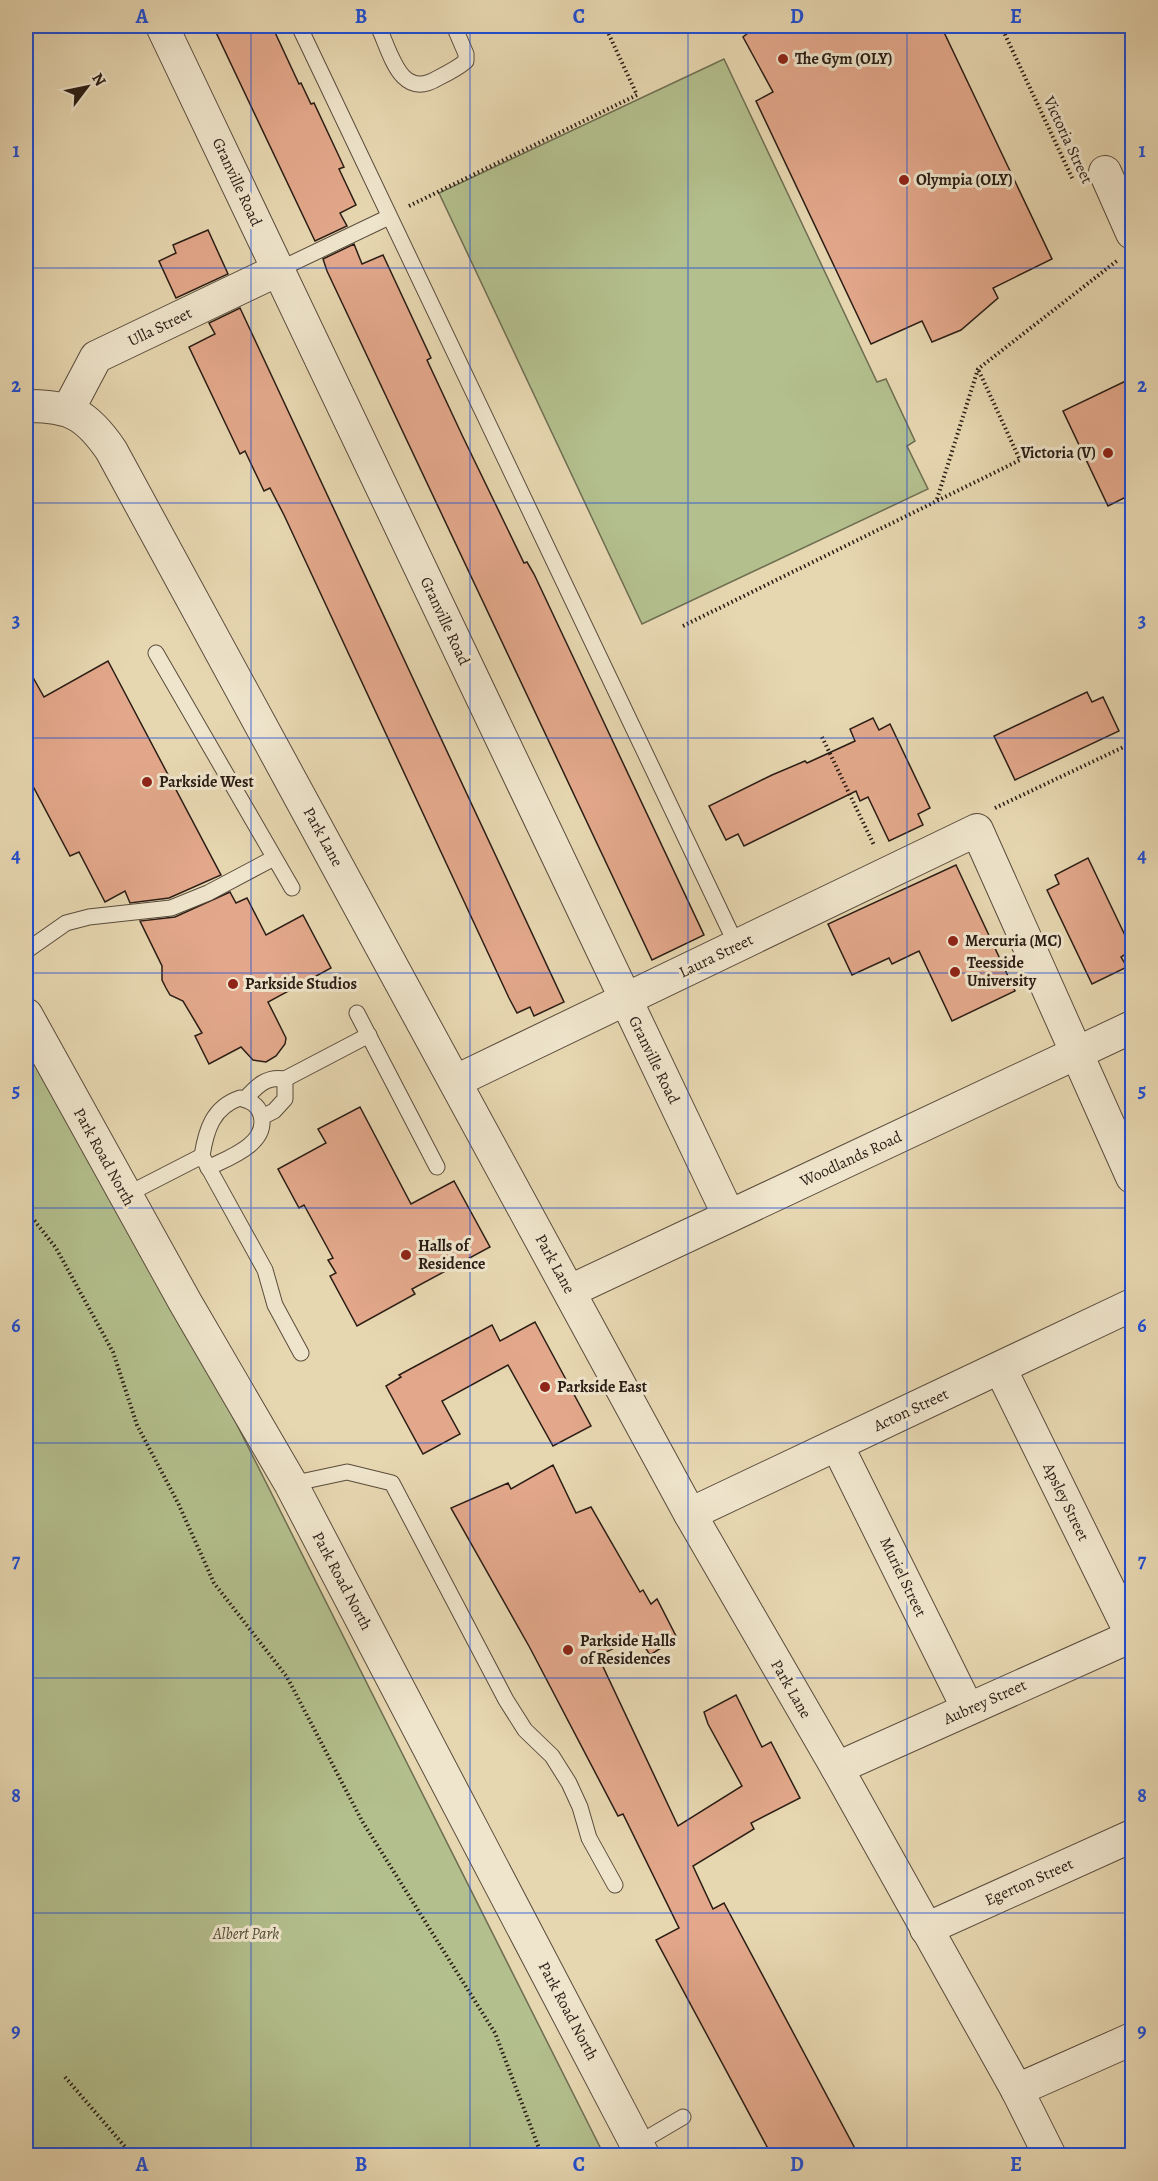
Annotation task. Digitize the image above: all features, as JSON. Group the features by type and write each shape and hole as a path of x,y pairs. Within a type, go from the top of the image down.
{"street":[{"name":"Granville Road","path":"162,26 729,1216"},
{"path":"1104,172 1129,244"},
{"name":"Ulla Street","path":"68,410 96,357 278,270"},
{"name":"Park Lane","path":"31,406 68,410 94,426 111,450 690,1515 837,1768 1017,2090 1050,2156"},
{"path":"985,819 1076,1053 1132,1177"},
{"name":"Laura Street","path":"456,1081 887,873 985,819"},
{"name":"Park Road North","path":"26,1015 291,1484 640,2150"},
{"name":"Woodlands Road","path":"570,1291 1132,1026"},
{"name":"Acton Street","path":"690,1515 1132,1305"},
{"name":"Apsley Street","path":"1000,1368 1132,1636"},
{"name":"Muriel Street","path":"837,1445 968,1709"},
{"name":"Aubrey Street","path":"837,1768 1132,1636"},
{"name":"Egerton Street","path":"926,1929 1132,1836"},
{"path":"1017,2090 1132,2039"}],"lane":[{"path":"299,26 737,946"},
{"path":"378,26 401,75 416,86 429,84 466,61 466,54 454,26"},
{"path":"278,270 389,217"},
{"path":"156,653 292,888"},
{"path":"26,951 66,923 89,917 171,909 208,893 274,858"},
{"path":"357,1013 437,1167"},
{"path":"245,1099 264,1081 274,1077 285,1079 369,1035"},
{"path":"262,1117 274,1111 285,1099 285,1079"},
{"path":"126,1195 205,1162 249,1147 260,1132 262,1117 259,1109 240,1098 230,1101 218,1112 206,1134 205,1162 265,1270 275,1305 301,1353"},
{"path":"291,1484 347,1472 392,1483 506,1700 525,1730 552,1756 569,1784 580,1808 589,1838 615,1885"},
{"path":"640,2150 683,2117"}],"path":[{"path":"389,217 432,193 637,95 605,26"},
{"name":"Victoria Street","path":"1001,26 1077,188"},
{"path":"936,500 978,369 1113,264 1129,244"},
{"path":"1108,253 1113,264"},
{"path":"683,626 1020,460 978,369"},
{"path":"822,737 887,873"},
{"path":"985,819 1132,743"},
{"path":"26,1210 56,1248 113,1352 137,1425 178,1503 214,1583 287,1677 362,1821 495,2033 542,2156"},
{"path":"65,2077 132,2156"}],"green space":[{"path":"724,59 877,382 886,379 915,441 907,446 928,489 642,624 439,193"},
{"name":"Albert Park","path":"26,1005 604,2155 26,2155"}],"building":[{"path":"213,26 272,26 299,84 301,83 311,104 314,103 344,167 339,169 356,205 340,213 347,226 315,241"},
{"name":"Olympia (OLY)","path":"757,26 941,26 1052,259 993,288 998,298 961,330 932,342 922,321 871,344 756,101 773,92 743,37"},
{"path":"208,230 228,274 176,298 159,261 176,253 173,245"},
{"path":"354,244 362,264 383,255 431,358 427,360 462,435 524,563 527,562 534,574 704,935 652,960 327,271 323,259"},
{"path":"240,308 564,1002 534,1016 530,1007 517,1013 509,998 284,515 270,488 264,491 245,451 240,454 189,347 215,334 209,323"},
{"name":"Victoria (V)","path":"1132,378 1132,494 1108,506 1063,411"},
{"path":"108,661 221,875 169,898 130,903 125,891 105,902 79,852 70,856 26,773 26,665 44,697"},
{"path":"1087,692 1092,702 1103,697 1119,731 1015,780 994,736"},
{"path":"873,718 879,730 890,724 930,808 918,814 923,825 889,841 868,797 860,801 856,791 744,846 738,834 726,840 709,806 772,775 805,761 807,763 855,741 850,729"},
{"path":"1088,858 1132,950 1121,957 1127,967 1092,984 1047,890 1059,884 1055,875"},
{"name":"Mercuria (MC)","path":"956,865 1015,991 952,1021 919,951 892,964 889,958 852,975 828,924"},
{"name":"Parkside Studios","path":"230,892 236,903 247,898 266,935 303,915 331,968 268,1002 286,1038 285,1044 276,1056 266,1062 253,1060 241,1047 209,1064 195,1036 202,1033 183,1001 170,995 166,988 162,980 162,966 140,921 175,917"},
{"path":"360,1107 411,1204 454,1181 490,1247 412,1289 415,1294 357,1326 330,1276 336,1273 328,1260 333,1258 304,1205 299,1208 278,1169 326,1143 318,1129"},
{"name":"Parkside East","path":"535,1322 591,1426 553,1446 508,1365 442,1401 460,1434 423,1454 386,1386 401,1377 399,1375 492,1325 500,1341"},
{"path":"553,1465 576,1513 591,1507 640,1592 643,1590 651,1604 657,1599 677,1638 650,1655 638,1636 598,1656 678,1826 742,1786 708,1724 704,1712 736,1695 762,1747 771,1742 800,1798 751,1823 754,1829 693,1866 713,1909 724,1903 859,2156 772,2156 656,1940 679,1928 623,1814 618,1816 530,1648 451,1508 508,1483 511,1489"}],"place":[{"name":"The Gym (OLY)","path":"783,59"},
{"name":"Olympia (OLY)","path":"904,180"},
{"name":"Victoria (V)","path":"1108,453"},
{"name":"Parkside West","path":"147,782"},
{"name":"Mercuria (MC)","path":"953,941"},
{"name":"Teesside University","path":"955,972"},
{"name":"Parkside Studios","path":"233,984"},
{"name":"Halls of Residence","path":"406,1255"},
{"name":"Parkside East","path":"545,1387"},
{"name":"Parkside Halls of Residences","path":"568,1650"}]}
